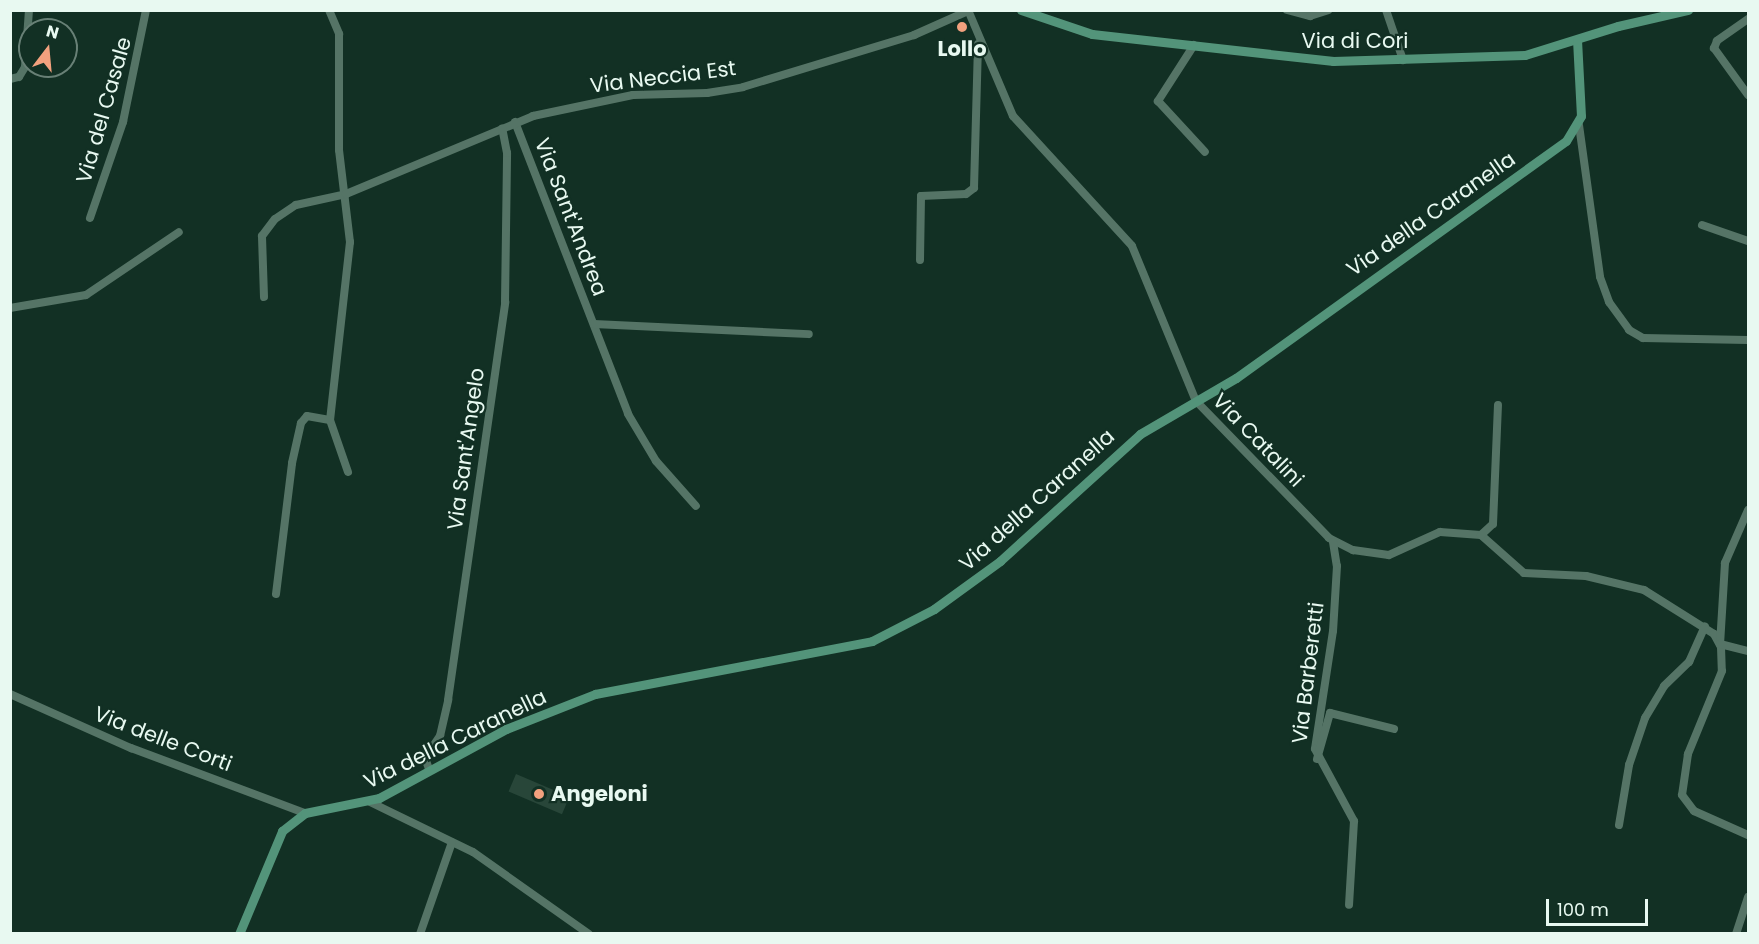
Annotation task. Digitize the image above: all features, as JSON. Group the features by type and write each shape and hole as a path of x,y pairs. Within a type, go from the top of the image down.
{"main road":[{"name":"Via di Cori","path":"1021,10 1092,34 1303,60 1403,60 1526,55 1618,26 1688,10"},
{"path":"1577,40 1579,125"},
{"name":"Via della Caranella","path":"239,933 282,831 305,813 370,802 515,724 606,691 864,642 896,632 993,567 1133,439 1236,378 1561,145 1579,125"}],"street":[{"path":"10,79 19,76 25,67 29,10"},
{"name":"Via del Casale","path":"90,218 123,122 146,10"},
{"path":"329,10 339,34 338,142 350,242 330,420 348,472"},
{"path":"1287,10 1312,16 1328,10"},
{"path":"1386,10 1403,60"},
{"name":"Via Neccia Est","path":"264,297 260,251 266,228 296,206 346,194 515,122 624,97 743,87 914,35 968,11"},
{"name":"Via Catalini","path":"968,11 978,39 1015,119 1132,246 1196,401 1333,542"},
{"path":"1749,19 1717,41 1714,48 1749,95"},
{"path":"920,260 921,196 966,194 974,188 978,39"},
{"path":"1194,45 1158,100 1205,152"},
{"name":"Via Sant'Andrea","path":"515,122 634,425 657,461 696,506"},
{"path":"1579,125 1600,277 1609,302 1630,332 1645,338 1749,340"},
{"name":"Via Sant'Angelo","path":"429,769 425,759 439,738 448,705 505,302 507,153 502,128"},
{"path":"1702,225 1749,241"},
{"path":"10,308 86,295 179,232"},
{"name":"Via Sant'Andrea","path":"594,324 809,334"},
{"path":"1481,535 1493,524 1498,405"},
{"path":"276,594 292,463 301,423 307,416 330,420"},
{"path":"1749,510 1725,563 1726,618 1720,644 1721,675 1688,754 1682,795 1691,809 1749,835"},
{"path":"1333,542 1391,555 1440,532 1481,535 1524,573 1586,576 1644,590 1705,626 1720,644 1749,651"},
{"name":"Via Barberetti","path":"1333,542 1336,586 1318,715 1317,759 1348,802 1354,821 1356,862 1349,905"},
{"path":"1619,825 1628,772 1642,724 1662,689 1689,663 1705,626"},
{"name":"Via delle Corti","path":"10,694 131,748 305,813"},
{"path":"1317,759 1330,713 1394,729"},
{"path":"370,802 452,842 552,904 589,933"},
{"path":"420,933 452,842"},
{"path":"1736,933 1749,897"}],"building":[{"name":"Angeloni","path":"516,774 569,797 562,814 509,791"}],"place":[{"name":"Lollo","path":"962,27"},
{"name":"Angeloni","path":"539,794"}]}
